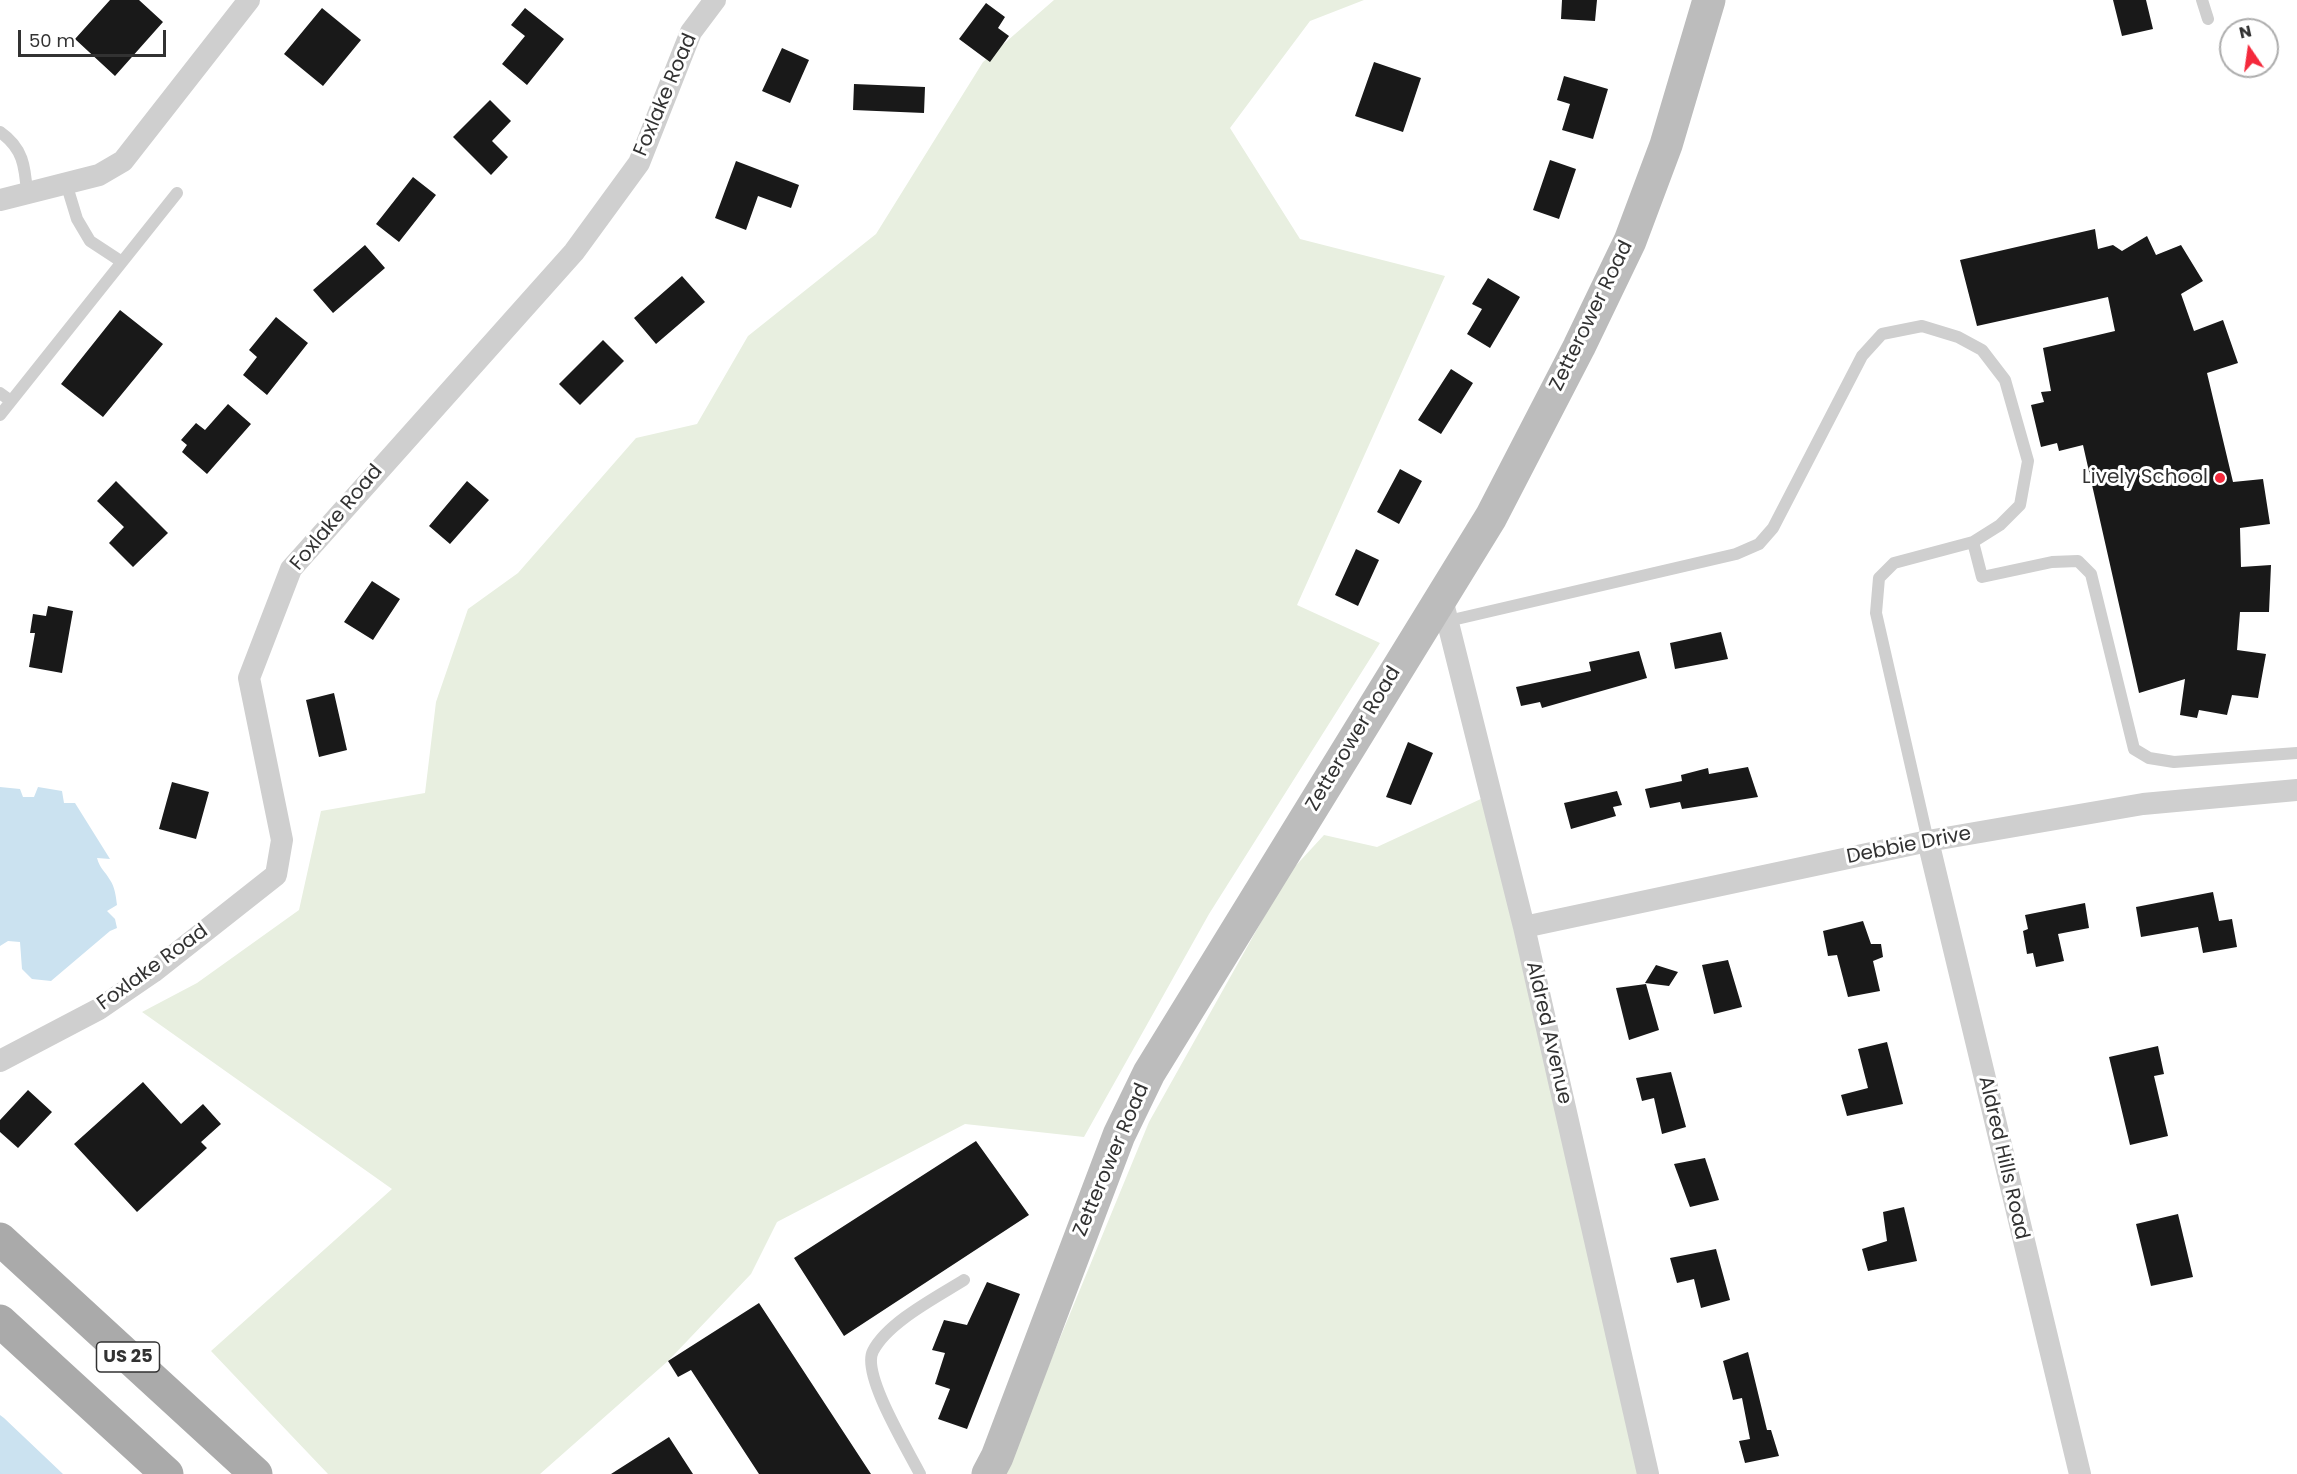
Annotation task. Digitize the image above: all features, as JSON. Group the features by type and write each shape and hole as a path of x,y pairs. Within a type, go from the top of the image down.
{"main road":[{"name":"US 25","path":"0,1239 256,1474"},
{"name":"US 25","path":"0,1321 167,1474"}],"street":[{"path":"0,200 99,175 123,161 249,0"},
{"name":"Foxlake Road","path":"0,1061 99,1009 144,978 276,875 282,840 249,678 291,568 574,252 639,162 691,32 715,0"},
{"name":"Zetterower Road","path":"988,1474 997,1457 1119,1135 1149,1073 1321,795 1445,608 1579,347 1630,241 1666,145 1709,0"},
{"name":"Aldred Avenue","path":"1445,608 1524,927 1648,1474"},
{"name":"Debbie Drive","path":"1524,927 1928,841 2143,804 2297,790"},
{"name":"Aldred Hills Road","path":"1928,841 2080,1474"}],"lane":[{"path":"2202,0 2208,19"},
{"path":"0,132 19,149 24,161 27,192"},
{"path":"66,183 77,219 90,241 122,262"},
{"path":"0,415 177,193"},
{"path":"1445,608 1736,554 1759,544 1773,528 1862,356 1882,334 1922,326 1958,337 1982,350 2005,380 2028,461 2020,505 2000,525 1973,542 1894,563 1879,579 1876,613 1928,841"},
{"path":"0,393 11,401"},
{"path":"1973,542 1982,577 2052,562 2078,561 2091,574 2134,749 2149,758 2174,762 2297,753"},
{"path":"920,1474 878,1389 872,1372 872,1352 892,1329 964,1280"}],"green space":[{"path":"1054,0 1364,0 1310,21 1230,128 1300,239 1445,276 1297,605 1380,643 1209,914 1084,1137 965,1124 777,1222 751,1274 668,1361 540,1474 328,1474 211,1351 392,1189 142,1012 197,983 299,910 321,811 425,793 436,702 468,609 518,573 636,438 697,424 748,336 876,234 983,62"},
{"path":"1483,798 1641,1474 1004,1474 1149,1122 1288,874 1324,835 1377,847"}],"water":[{"path":"0,787 20,789 23,797 34,797 38,787 62,791 64,803 75,803 110,859 97,858 114,889 117,905 107,911 115,919 117,928 110,931 51,981 32,979 22,969 20,942 8,941 0,946"},
{"path":"0,1415 4,1418 63,1474 0,1474"}],"building":[{"path":"110,0 139,0 163,22 115,76 75,39"},
{"path":"1562,0 1597,0 1595,21 1561,19"},
{"path":"2113,0 2146,0 2153,29 2122,36"},
{"path":"986,3 1005,17 998,28 1009,36 990,62 959,39"},
{"path":"322,8 361,40 323,86 284,54"},
{"path":"525,8 564,39 527,85 502,64 525,36 511,25"},
{"path":"782,48 809,60 790,103 762,91"},
{"path":"1374,62 1421,78 1403,132 1355,116"},
{"path":"1564,76 1608,89 1593,139 1562,130 1570,104 1557,100"},
{"path":"854,84 925,87 924,113 853,110"},
{"path":"490,100 511,121 492,141 508,157 491,175 453,137"},
{"path":"1550,160 1576,169 1559,219 1533,210"},
{"path":"736,161 799,185 791,208 758,196 746,230 715,218"},
{"path":"413,177 436,195 399,242 376,224"},
{"path":"2095,229 2098,249 2113,245 2122,251 2147,236 2156,255 2181,245 2203,281 2181,294 2194,331 2223,320 2238,363 2207,373 2233,482 2263,479 2270,524 2240,528 2241,567 2271,565 2269,612 2240,612 2237,650 2266,654 2258,698 2232,695 2227,715 2199,710 2197,718 2180,715 2185,679 2139,693 2083,445 2059,451 2057,443 2041,447 2031,405 2044,402 2041,392 2051,391 2043,348 2115,331 2108,297 1977,326 1960,260"},
{"path":"365,245 385,268 333,313 313,290"},
{"path":"682,276 705,302 656,344 634,318"},
{"path":"1488,278 1520,297 1490,348 1467,334 1482,309 1472,304"},
{"path":"120,310 163,344 103,417 61,384"},
{"path":"276,317 308,343 267,395 243,375 257,357 249,350"},
{"path":"603,340 624,361 580,405 559,384"},
{"path":"1451,369 1473,383 1441,434 1418,420"},
{"path":"228,404 251,424 207,474 182,452 187,445 181,440 196,423 205,430"},
{"path":"1400,469 1422,481 1399,524 1377,512"},
{"path":"116,481 168,533 133,567 109,543 124,527 97,501"},
{"path":"467,481 489,500 450,544 429,526"},
{"path":"1356,549 1379,560 1358,606 1335,595"},
{"path":"372,581 400,599 373,640 344,622"},
{"path":"48,606 73,611 62,673 29,667 35,633 30,633 33,614 46,616"},
{"path":"1721,632 1728,659 1675,669 1670,643"},
{"path":"1639,651 1647,678 1542,708 1540,702 1521,706 1516,687 1591,671 1589,662"},
{"path":"334,693 347,750 319,757 306,700"},
{"path":"1408,742 1433,753 1411,805 1386,797"},
{"path":"1748,767 1758,797 1682,809 1680,802 1650,808 1645,789 1682,781 1681,775 1708,768 1709,774"},
{"path":"172,782 209,792 196,839 159,829"},
{"path":"1617,791 1622,805 1613,807 1616,816 1571,829 1564,803"},
{"path":"2213,892 2219,921 2232,919 2237,947 2203,953 2198,927 2141,937 2136,907"},
{"path":"2085,903 2089,928 2058,934 2064,961 2036,967 2033,953 2027,954 2023,931 2028,929 2025,915"},
{"path":"1863,921 1871,944 1881,944 1883,957 1873,961 1880,991 1848,997 1837,955 1828,956 1823,931"},
{"path":"1728,960 1742,1007 1714,1014 1702,965"},
{"path":"1656,965 1678,972 1669,986 1645,983"},
{"path":"1646,984 1659,1030 1629,1040 1616,988"},
{"path":"1887,1042 1903,1104 1847,1116 1841,1095 1868,1088 1858,1049"},
{"path":"2158,1046 2164,1074 2154,1076 2168,1136 2130,1145 2109,1057"},
{"path":"1671,1072 1686,1127 1662,1134 1654,1098 1642,1101 1636,1078"},
{"path":"143,1082 181,1124 203,1104 221,1124 201,1142 207,1148 137,1212 74,1144"},
{"path":"28,1090 52,1112 18,1148 0,1132 0,1120"},
{"path":"976,1141 1029,1215 844,1336 794,1258"},
{"path":"1705,1158 1719,1200 1690,1207 1674,1164"},
{"path":"1904,1207 1917,1261 1868,1271 1862,1249 1887,1241 1883,1212"},
{"path":"2178,1214 2193,1277 2151,1286 2136,1224"},
{"path":"1716,1249 1730,1300 1701,1308 1694,1279 1677,1283 1670,1258"},
{"path":"987,1282 1020,1294 967,1429 938,1419 950,1389 935,1384 945,1353 932,1350 944,1320 967,1325"},
{"path":"759,1303 871,1474 759,1474 691,1370 678,1377 668,1361"},
{"path":"1748,1352 1767,1430 1771,1430 1779,1456 1745,1463 1739,1441 1750,1439 1742,1398 1733,1400 1723,1361"},
{"path":"669,1437 693,1474 611,1474"}],"place":[{"name":"Lively School","path":"2220,478"}]}
